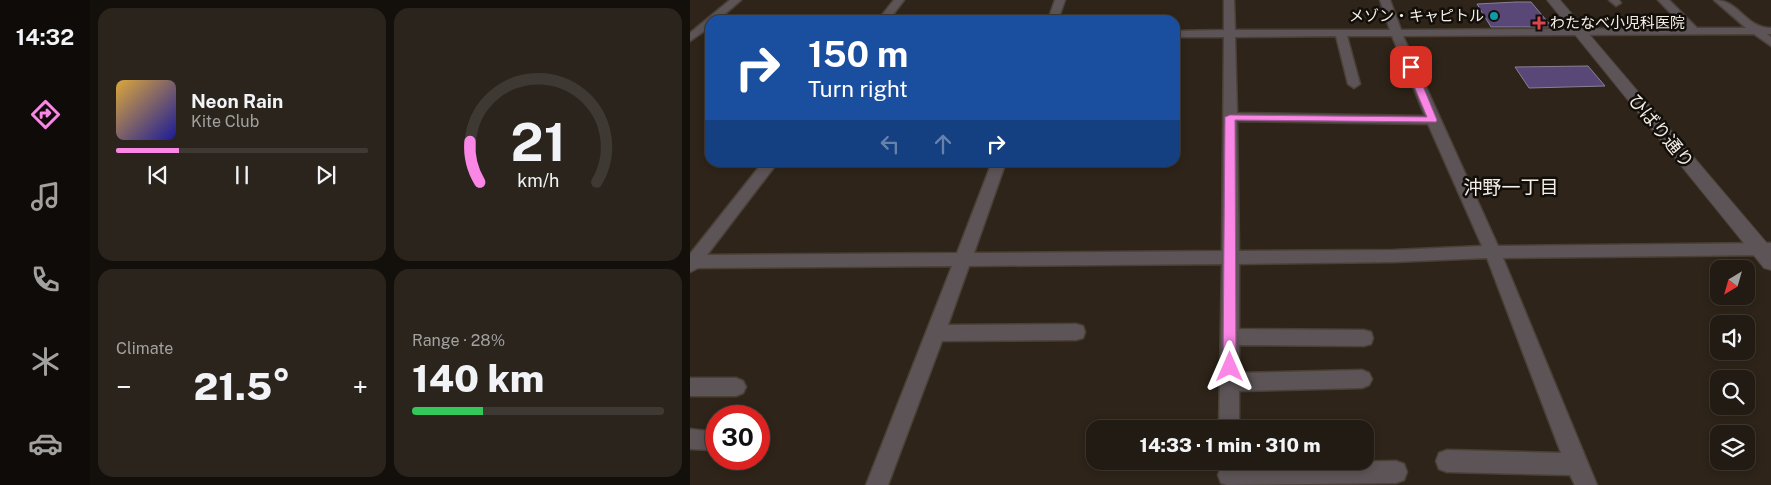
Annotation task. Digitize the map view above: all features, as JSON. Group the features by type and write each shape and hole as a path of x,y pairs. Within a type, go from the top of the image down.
{"street":[{"path":"718,15 736,0"},
{"path":"887,15 899,0"},
{"path":"1055,15 1060,0"},
{"path":"1228,0 1230,117 1229,420"},
{"path":"1385,0 1432,120 1492,252 1586,485"},
{"name":"ひばり通り","path":"1552,0 1767,253"},
{"path":"1664,0 1695,32"},
{"path":"1720,0 1771,43"},
{"path":"690,37 705,26"},
{"path":"1180,34 1771,31"},
{"path":"1341,32 1354,84"},
{"path":"690,37 705,37"},
{"path":"1230,117 1432,120"},
{"path":"691,263 767,167"},
{"path":"877,485 997,167"},
{"path":"691,263 1492,252 1767,253"},
{"path":"936,333 1076,332"},
{"path":"1230,337 1364,338"},
{"path":"1229,382 1362,380"},
{"path":"690,387 736,387"},
{"path":"1447,461 1577,464"},
{"path":"1229,474 1396,472"}],"building":[{"path":"1531,2 1552,27 1491,27 1477,4"},
{"path":"1588,66 1605,86 1529,88 1515,67"}],"place":[{"name":"メゾン・キャピトル","path":"1494,16"},
{"name":"わたなべ小児科医院","path":"1539,23"}],"district":[{"name":"沖野一丁目","path":"1511,187"}],"route":[{"path":"1230,367 1230,117 1432,120 1411,67"}]}
